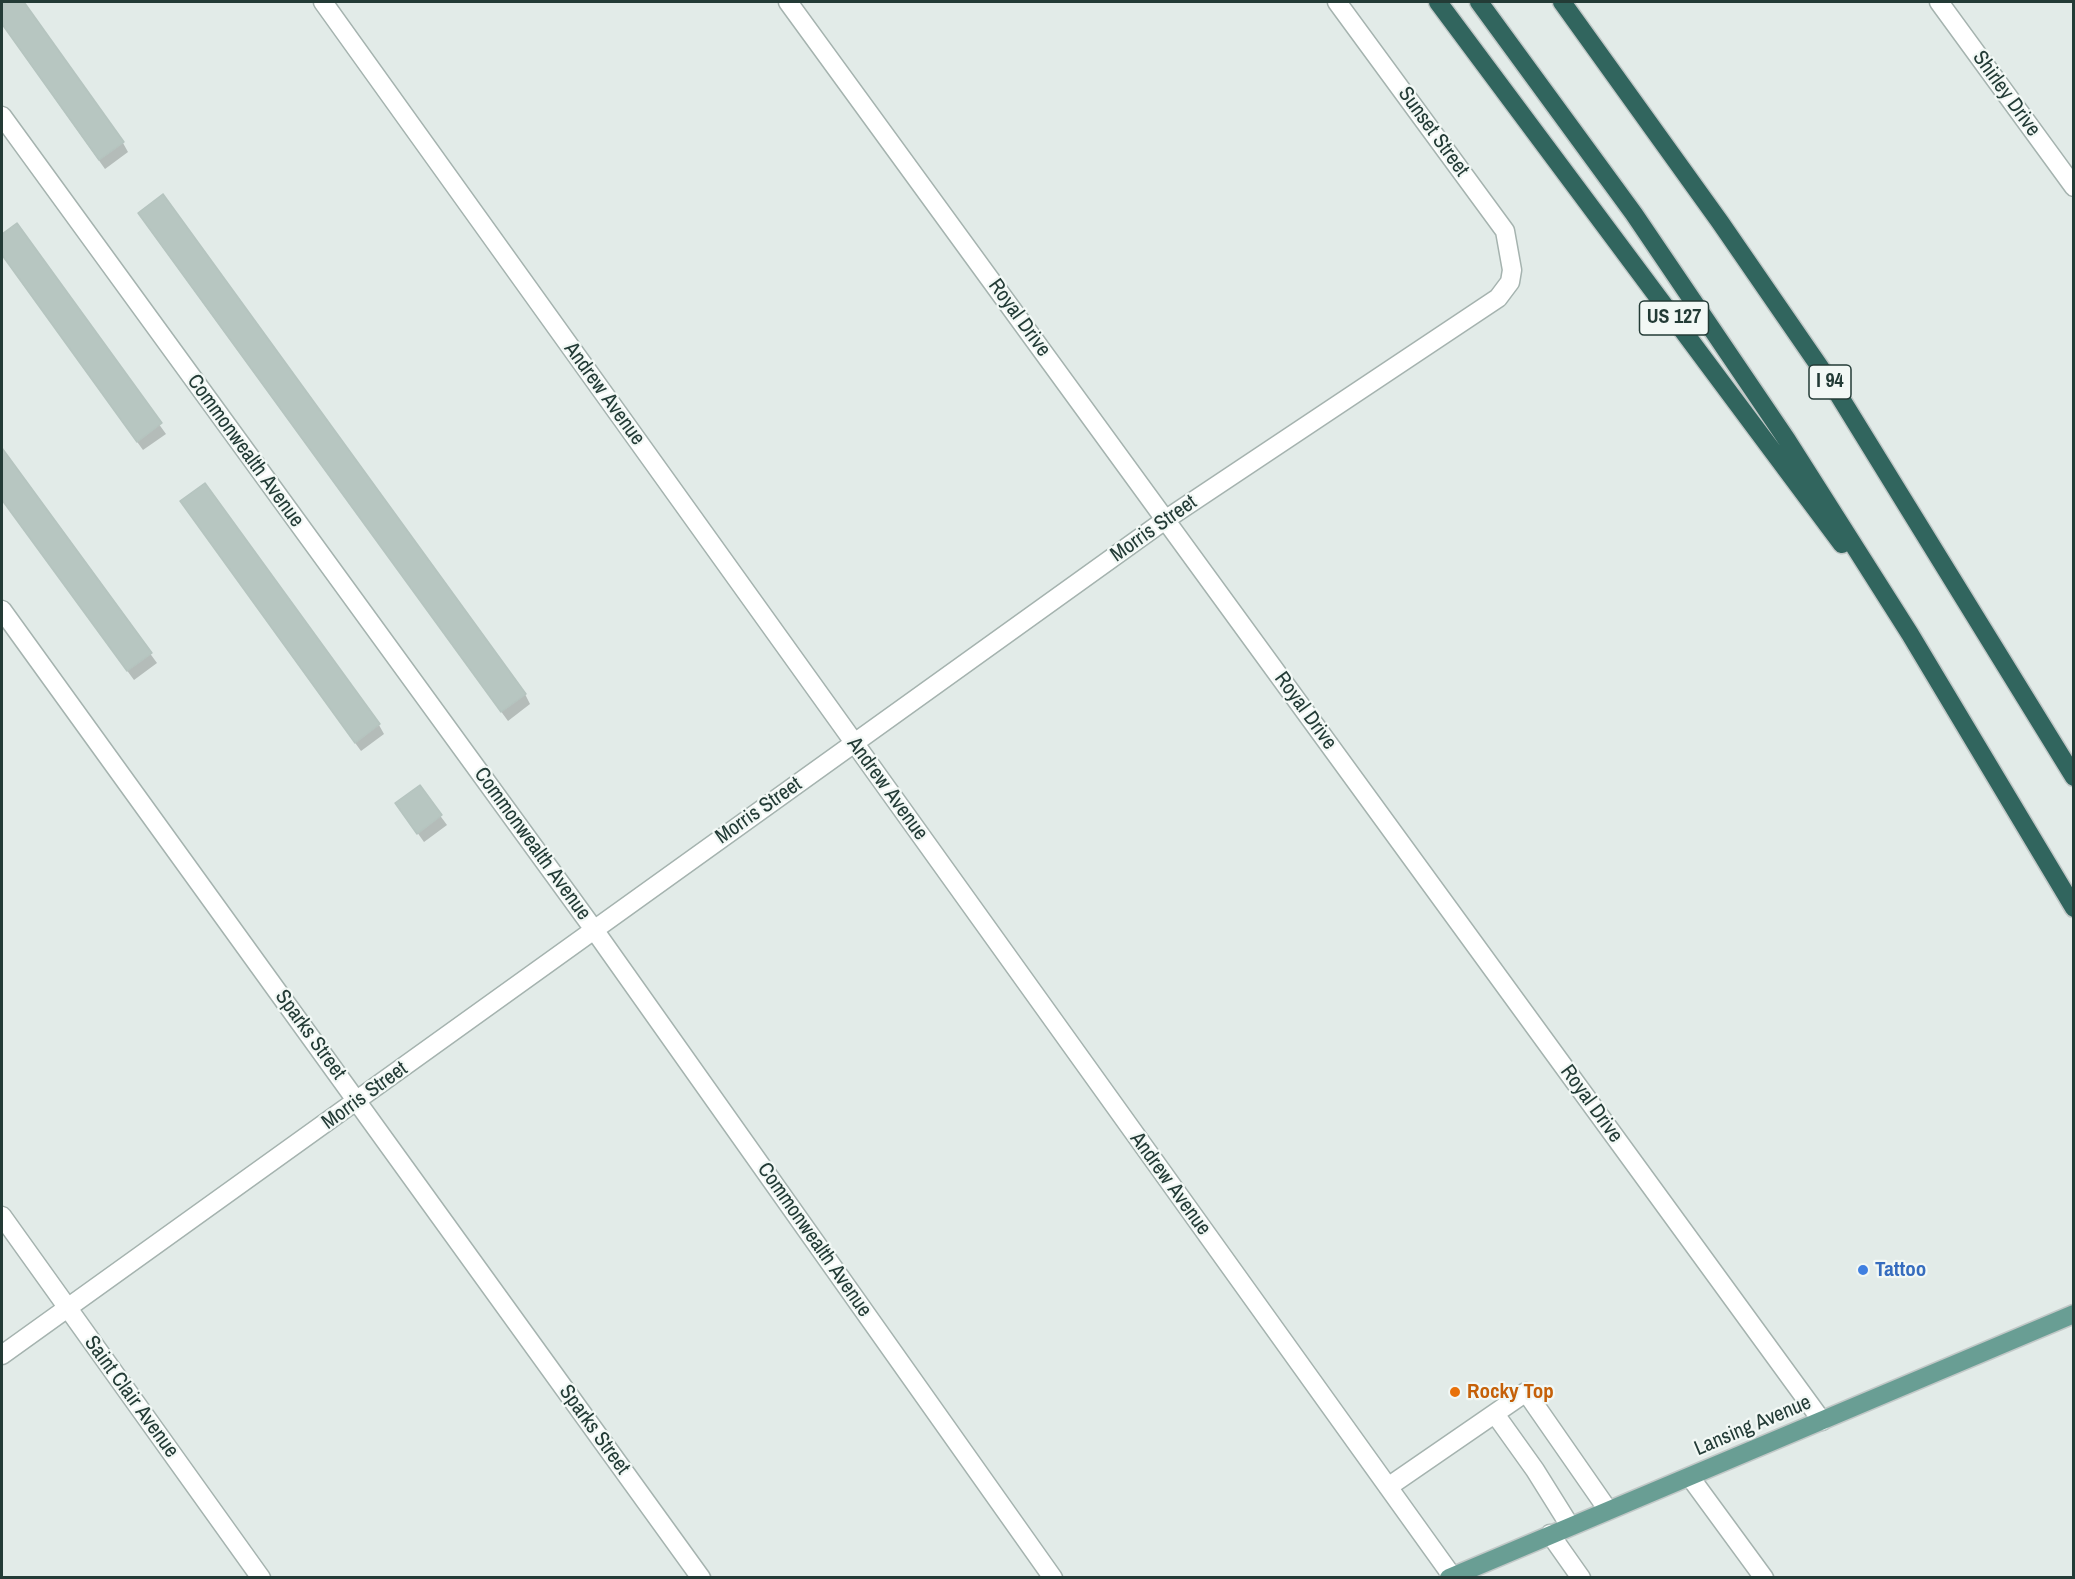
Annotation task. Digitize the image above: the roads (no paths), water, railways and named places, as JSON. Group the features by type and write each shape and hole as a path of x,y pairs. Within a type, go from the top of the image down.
{"highway":[{"name":"US 127","path":"1438,2 1910,634"},
{"path":"1479,2 1674,271 1787,440 1910,634 2073,908"},
{"name":"I 94","path":"1562,2 1720,222 1835,389 2073,777"}],"main road":[{"name":"Lansing Avenue","path":"1450,1577 2073,1314"}],"street":[{"name":"Andrew Avenue","path":"323,2 1388,1487 1450,1577"},
{"name":"Royal Drive","path":"788,2 1822,1421"},
{"name":"Sunset Street","path":"1337,2 1505,231 1512,270"},
{"name":"Shirley Drive","path":"1939,2 2073,187"},
{"name":"Commonwealth Avenue","path":"2,116 595,931 1053,1578"},
{"name":"Morris Street","path":"2,1355 1165,520 1498,298 1510,282 1512,270"},
{"name":"Sparks Street","path":"2,610 701,1578"},
{"name":"Saint Clair Avenue","path":"2,1216 261,1578"},
{"path":"1388,1487 1526,1392 1608,1510"},
{"path":"1495,1414 1535,1470 1570,1526"},
{"path":"1690,1477 1764,1578"},
{"path":"1550,1534 1581,1578"}],"place":[{"name":"Tattoo","path":"1863,1270"},
{"name":"Rocky Top","path":"1455,1392"}]}
